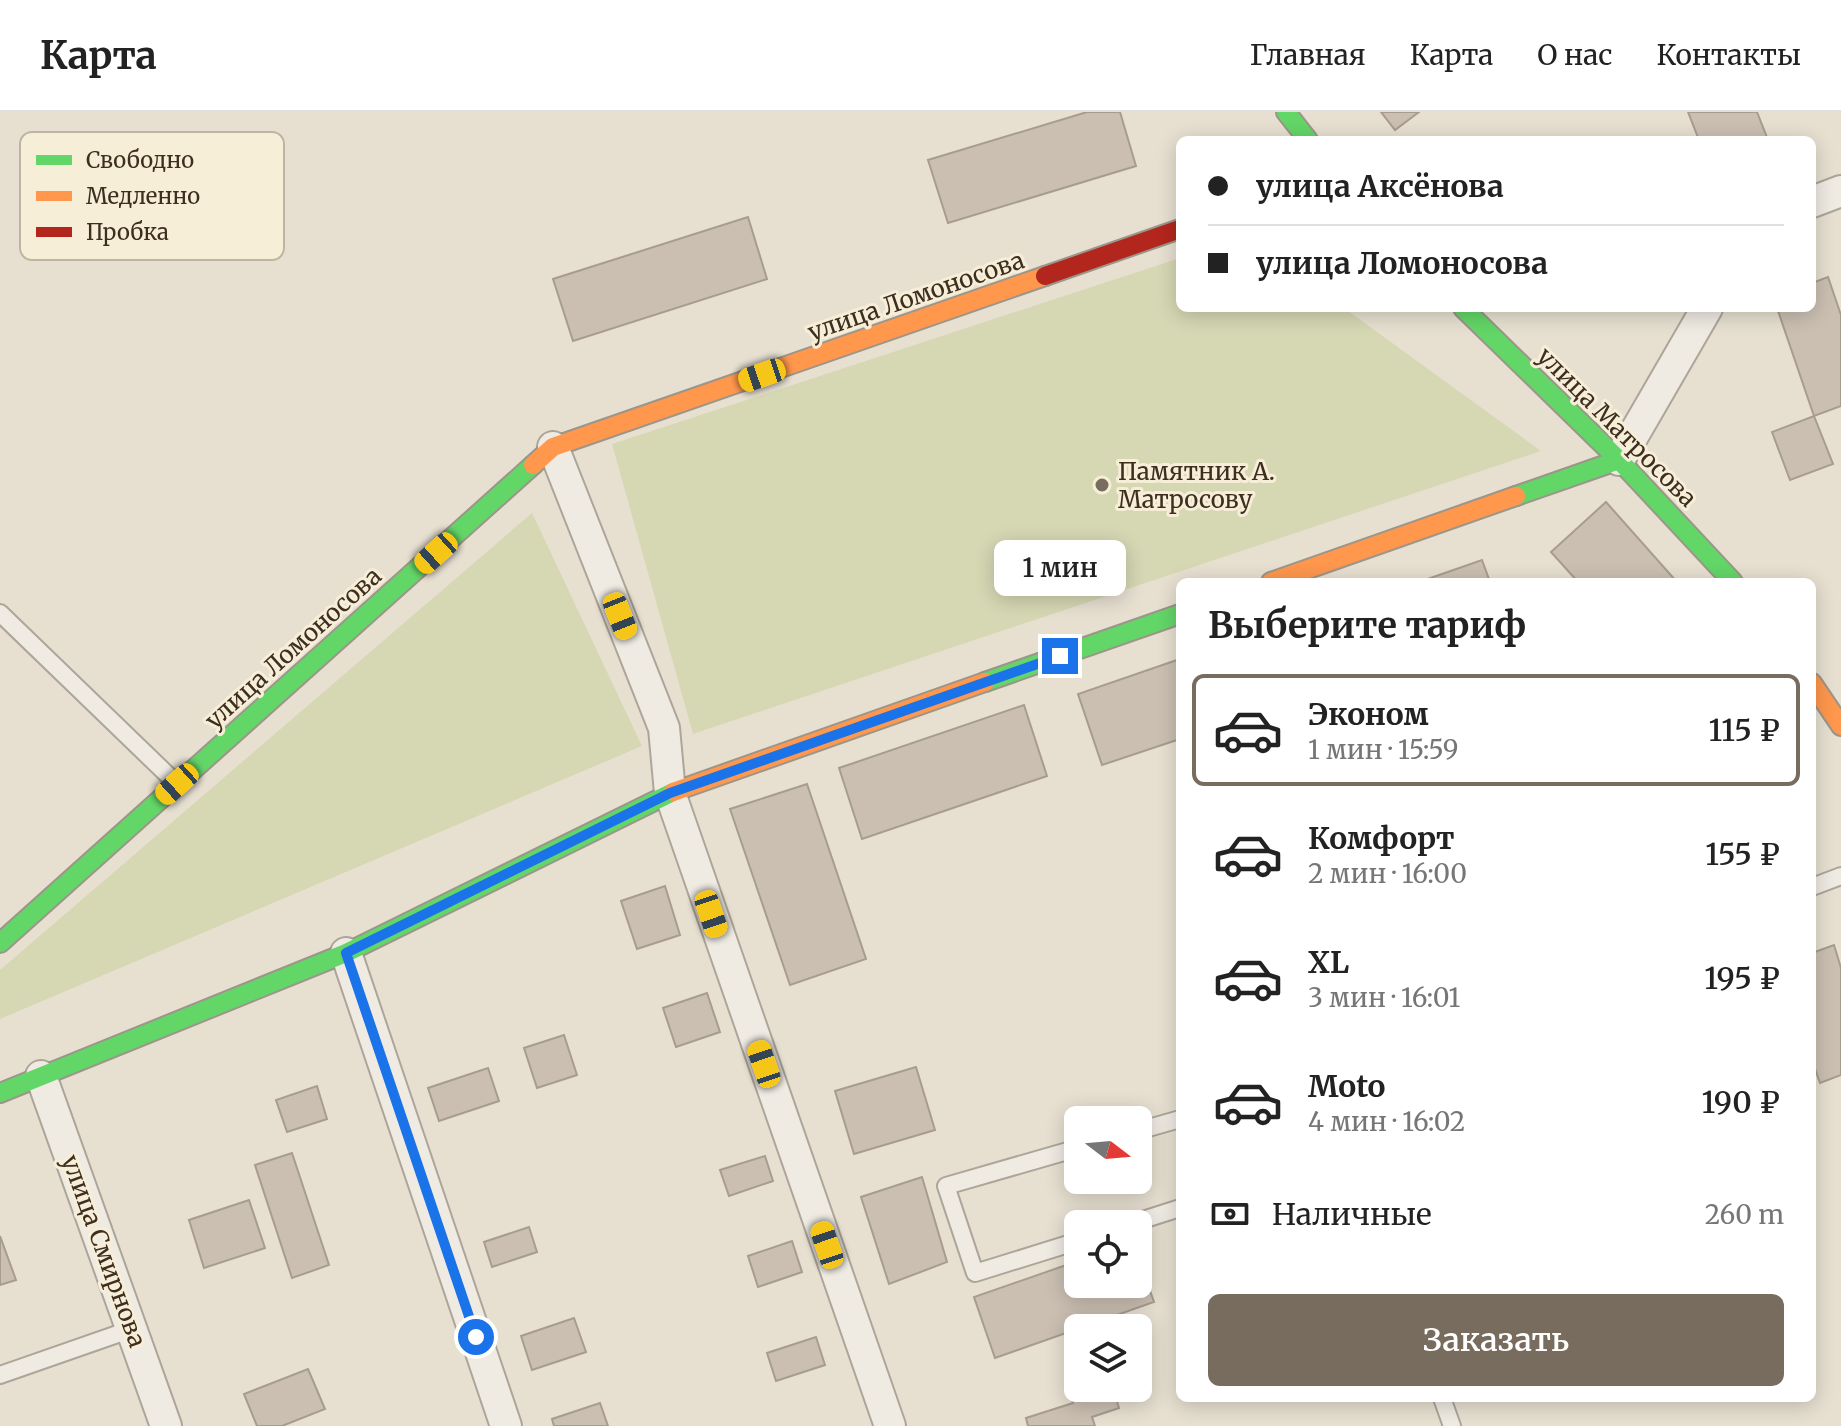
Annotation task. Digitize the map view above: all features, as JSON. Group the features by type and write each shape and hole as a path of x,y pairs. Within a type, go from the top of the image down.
{"street":[{"path":"1286,112 1305,136"},
{"path":"1816,200 1841,191"},
{"name":"улица Ломоносова","path":"0,943 553,447 1176,230"},
{"name":"улица Матросова","path":"1467,312 1619,460 1729,578"},
{"path":"1282,578 1619,460 1705,312"},
{"path":"553,447 664,728 670,793 890,1426"},
{"path":"0,1093 346,953 670,793 1176,615"},
{"path":"1816,689 1841,726"},
{"path":"346,953 506,1426"},
{"name":"улица Смирнова","path":"41,1076 166,1426"}],"lane":[{"path":"0,613 177,784"},
{"path":"1816,885 1841,876"},
{"path":"1152,1127 1176,1120"},
{"path":"1064,1152 946,1186 975,1273 1064,1245"},
{"path":"1152,1217 1176,1209"},
{"path":"0,1375 132,1329"},
{"path":"1443,1402 1452,1426"}],"green space":[{"path":"1176,259 1176,312 1350,312 1541,451 693,734 612,444"},
{"path":"532,513 642,746 0,1019 0,970"}],"building":[{"path":"1087,112 1120,112 1136,166 948,223 928,160"},
{"path":"1381,112 1419,112 1395,130"},
{"path":"1688,112 1757,112 1766,136 1697,136"},
{"path":"748,217 767,279 573,341 553,279"},
{"path":"1828,277 1841,315 1841,406 1814,416 1778,312 1816,312 1816,282"},
{"path":"1814,416 1833,464 1790,480 1772,432"},
{"path":"1606,502 1673,578 1574,578 1551,552"},
{"path":"1482,560 1489,578 1430,578"},
{"path":"1176,660 1176,740 1102,765 1078,694"},
{"path":"1024,705 1047,776 862,839 839,768"},
{"path":"807,784 866,959 790,985 730,809"},
{"path":"665,886 680,935 637,949 621,901"},
{"path":"1834,945 1841,968 1841,1075 1820,1083 1816,1072 1816,952"},
{"path":"707,993 720,1032 676,1047 663,1008"},
{"path":"564,1035 577,1075 537,1088 524,1048"},
{"path":"916,1067 935,1130 854,1154 835,1091"},
{"path":"488,1068 499,1101 439,1121 428,1088"},
{"path":"317,1086 327,1119 287,1132 276,1100"},
{"path":"292,1153 329,1265 292,1278 255,1165"},
{"path":"765,1156 773,1181 729,1196 720,1170"},
{"path":"922,1177 947,1262 889,1284 861,1197"},
{"path":"249,1200 265,1248 204,1268 189,1220"},
{"path":"529,1227 537,1252 492,1267 484,1242"},
{"path":"0,1236 16,1280 0,1285"},
{"path":"792,1241 802,1272 758,1287 748,1256"},
{"path":"1064,1266 1064,1298 1152,1296 1154,1302 1120,1314 1064,1314 1064,1334 995,1358 974,1297"},
{"path":"574,1318 586,1352 532,1370 521,1336"},
{"path":"816,1337 825,1365 776,1381 767,1353"},
{"path":"308,1369 325,1409 282,1426 257,1426 244,1394"},
{"path":"1117,1402 1119,1408 1092,1417 1095,1426 1028,1426 1026,1418 1073,1403"},
{"path":"600,1403 608,1426 554,1426 552,1419"}],"traffic: fast":[{"path":"1286,112 1305,136"},
{"path":"1467,312 1619,460 1729,578"},
{"path":"1516,496 1619,460"},
{"path":"0,943 533,465"},
{"path":"985,682 1176,615"},
{"path":"0,1093 346,953 673,792"}],"traffic: slow":[{"path":"533,465 553,447 1045,276"},
{"path":"1282,578 1516,496"},
{"path":"673,792 985,682"},
{"path":"1816,689 1841,726"}],"traffic: jam":[{"path":"1045,276 1176,230"}],"place":[{"name":"Памятник А. Матросову","path":"1102,485"}],"route":[{"path":"476,1337 346,953 670,793 1060,656"}]}
